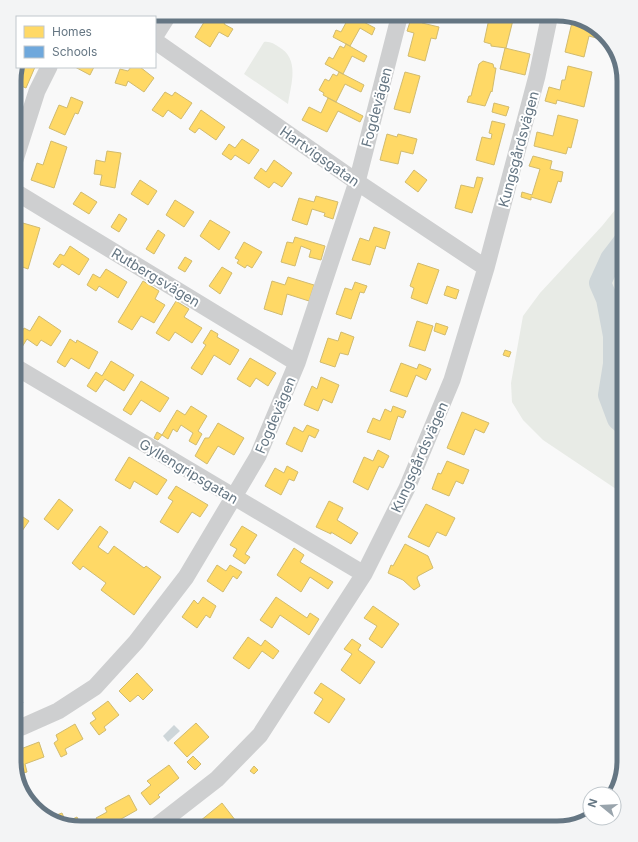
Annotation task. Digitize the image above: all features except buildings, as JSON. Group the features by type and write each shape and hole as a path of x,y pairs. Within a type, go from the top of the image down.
{"street":[{"path":"156,34 165,21"},
{"name":"Fogdevägen","path":"21,727 58,711 95,687 136,642 186,577 258,456 277,414 297,362 357,182 398,21"},
{"name":"Kungsgårdsvägen","path":"163,821 217,779 260,735 364,574 407,488 452,380 486,268 538,76 549,21"},
{"name":"Hartvigsgatan","path":"156,42 357,182 486,268"},
{"path":"21,141 37,91 48,68"},
{"name":"Rutbergsvägen","path":"21,195 297,362"},
{"name":"Gyllengripsgatan","path":"21,370 364,574"}],"shaded area":[{"path":"264,42 270,42 279,47 286,52 290,58 292,65 292,80 288,104 244,74"},
{"path":"617,208 617,490 543,440 523,420 512,402 511,383 523,316 540,293"},
{"path":"174,725 180,731 168,742 163,736"}],"waterway":[{"path":"617,251 611,259 600,283 607,299 614,336 614,364 609,395 617,416"}]}
